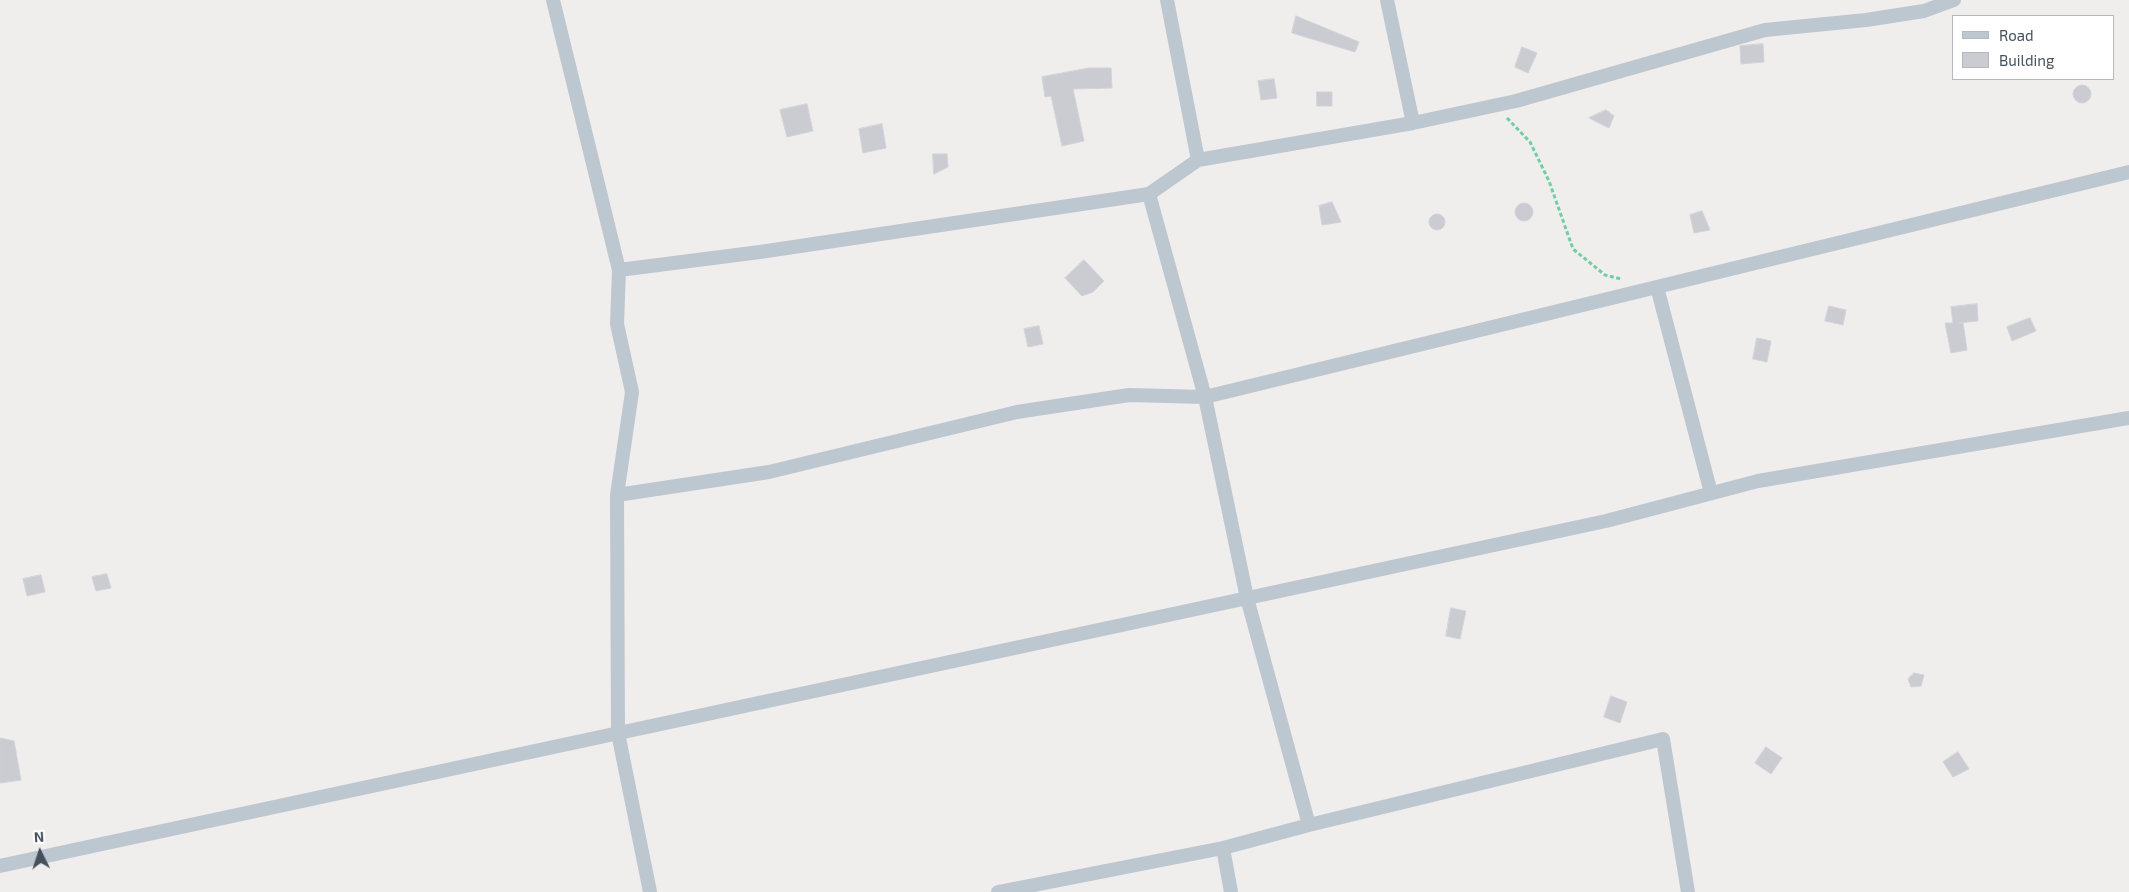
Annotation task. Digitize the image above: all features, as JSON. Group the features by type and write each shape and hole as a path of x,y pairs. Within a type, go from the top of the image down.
{"street":[{"path":"553,0 619,270 616,324 632,392 617,495 618,733 650,892"},
{"path":"1167,0 1198,160"},
{"path":"1387,0 1413,123"},
{"path":"619,270 760,252 1149,194 1198,160 1413,123 1495,105 1765,30 1866,20 1924,10 1954,0"},
{"path":"617,495 770,472 1016,412 1129,395 1205,397 2129,172"},
{"path":"1149,194 1205,397 1247,598 1308,825"},
{"path":"1658,287 1712,493"},
{"path":"0,866 1606,521 1758,481 2129,418"},
{"path":"998,892 1223,848 1308,825 1663,739 1688,892"},
{"path":"1223,848 1231,892"}],"path":[{"path":"1495,105 1530,142 1549,181 1574,249 1604,275 1622,279"}],"building":[{"path":"1296,16 1359,42 1355,52 1292,33"},
{"path":"1763,44 1764,62 1741,64 1740,46"},
{"path":"1522,47 1537,53 1528,73 1515,67"},
{"path":"1089,68 1111,68 1112,88 1073,89 1084,141 1062,146 1051,96 1045,97 1042,77"},
{"path":"1274,79 1277,98 1261,100 1258,81"},
{"path":"2082,85 2088,88 2091,94 2088,100 2082,103 2076,100 2073,94 2076,88"},
{"path":"1317,92 1332,92 1332,106 1317,106"},
{"path":"807,104 813,131 787,137 780,110"},
{"path":"1606,110 1614,116 1609,128 1589,118"},
{"path":"882,124 886,148 863,153 859,129"},
{"path":"933,154 947,154 948,167 934,174"},
{"path":"1332,202 1341,222 1322,225 1319,206"},
{"path":"1524,203 1530,206 1533,212 1530,218 1524,221 1518,218 1515,212 1518,206"},
{"path":"1702,211 1710,230 1694,233 1690,215"},
{"path":"1434,214 1440,214 1445,219 1443,228 1434,230 1429,225 1429,219"},
{"path":"1084,260 1104,281 1093,292 1082,296 1065,278"},
{"path":"1977,304 1978,321 1963,323 1967,350 1951,353 1945,323 1953,323 1951,307"},
{"path":"1829,306 1846,310 1843,325 1825,321"},
{"path":"2030,318 2036,331 2012,341 2007,327"},
{"path":"1039,326 1043,344 1028,347 1024,329"},
{"path":"1757,338 1771,341 1767,362 1753,359"},
{"path":"107,574 111,588 96,591 92,577"},
{"path":"41,575 45,592 27,596 23,579"},
{"path":"1451,608 1466,611 1460,639 1446,636"},
{"path":"1914,673 1924,675 1921,686 1911,687 1908,679"},
{"path":"1611,696 1627,702 1620,723 1604,717"},
{"path":"0,738 14,741 21,780 0,783"},
{"path":"1766,747 1782,758 1771,774 1755,763"},
{"path":"1958,752 1969,769 1953,777 1943,762"}]}
